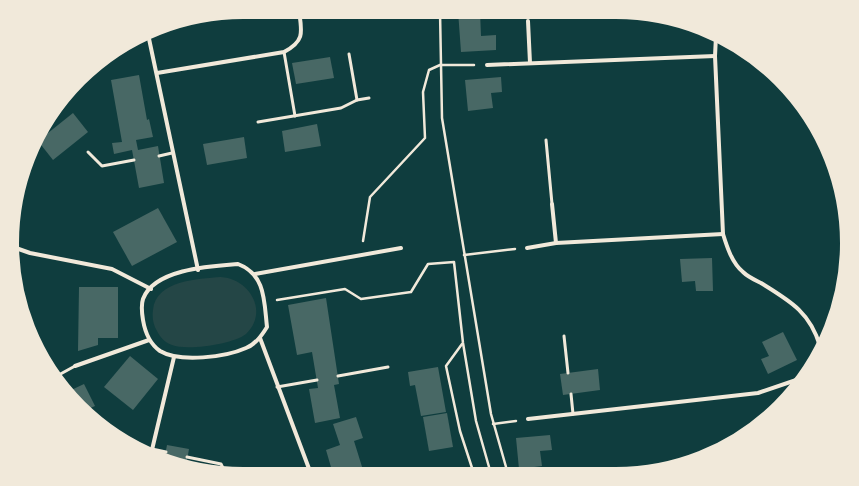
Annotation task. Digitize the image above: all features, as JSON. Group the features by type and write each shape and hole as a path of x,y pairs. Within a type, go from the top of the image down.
{"street":[{"path":"156,73 284,52 296,45 301,38 302,30 300,18"},
{"path":"528,21 530,63"},
{"path":"149,38 198,270"},
{"path":"716,41 715,56 723,234 728,252 742,272 797,306 808,319 819,342"},
{"path":"487,65 715,56"},
{"path":"552,204 556,243"},
{"path":"528,248 556,243 723,234"},
{"path":"255,274 400,248"},
{"path":"18,249 30,253 112,269 151,289"},
{"path":"238,264 249,268 255,274 261,285 267,327 260,338 247,348 220,355 188,358 174,357 160,351 149,340 144,326 142,311 143,299 159,279 169,275 238,264"},
{"path":"260,338 309,468"},
{"path":"75,366 149,340"},
{"path":"152,449 174,357"},
{"path":"528,419 758,393 794,381"}],"lane":[{"path":"284,52 295,116"},
{"path":"349,54 357,100"},
{"path":"258,122 341,108 357,100 369,98"},
{"path":"546,140 552,204"},
{"path":"88,152 102,166 134,160"},
{"path":"159,156 172,153"},
{"path":"564,336 568,373"},
{"path":"60,374 75,366"},
{"path":"338,376 388,367"},
{"path":"277,386 317,380"},
{"path":"571,394 573,414"},
{"path":"160,452 166,452"},
{"path":"188,457 221,464 223,467"}],"path":[{"path":"440,18 442,118 493,424 506,468"},
{"path":"360,256 370,197 425,138 423,92 429,70 440,65 487,65"},
{"path":"464,255 528,248"},
{"path":"264,302 345,289 361,299 411,292 428,264 454,262 463,343 476,420 489,468"},
{"path":"463,343 446,366 460,431 472,468"},
{"path":"493,424 528,419"}],"shaded area":[{"path":"221,277 231,279 240,284 248,290 253,298 256,307 256,316 253,325 246,334 231,341 199,347 179,347 165,341 156,329 153,318 153,310 156,300 162,292 170,287 190,280"}],"building":[{"path":"459,18 480,18 481,36 496,35 496,50 461,52"},
{"path":"330,57 334,78 296,84 292,63"},
{"path":"139,75 147,120 149,119 153,137 136,140 138,150 158,146 164,183 139,188 132,150 114,154 112,143 122,142 111,80"},
{"path":"501,77 502,92 491,93 493,108 468,111 465,80"},
{"path":"73,113 88,132 53,160 40,144 45,135"},
{"path":"317,124 321,146 285,152 282,131"},
{"path":"244,137 247,158 207,165 203,144"},
{"path":"158,208 177,242 132,266 113,232"},
{"path":"712,258 713,291 696,291 695,281 682,282 680,259"},
{"path":"79,287 118,287 118,338 98,338 98,345 78,351"},
{"path":"326,298 339,384 334,385 340,418 315,423 309,389 318,388 312,352 297,355 288,305"},
{"path":"783,332 797,360 768,374 761,359 769,356 762,342"},
{"path":"130,356 158,379 133,410 104,387"},
{"path":"438,367 446,412 421,416 415,385 410,386 408,372"},
{"path":"598,369 600,390 563,395 560,374"},
{"path":"84,384 95,406 91,408 73,389"},
{"path":"447,413 453,447 429,451 423,417"},
{"path":"356,417 363,438 354,441 362,468 331,468 326,450 340,445 333,424"},
{"path":"550,435 552,450 540,451 542,466 519,468 516,438"},
{"path":"167,445 189,449 187,461 165,454"}]}
